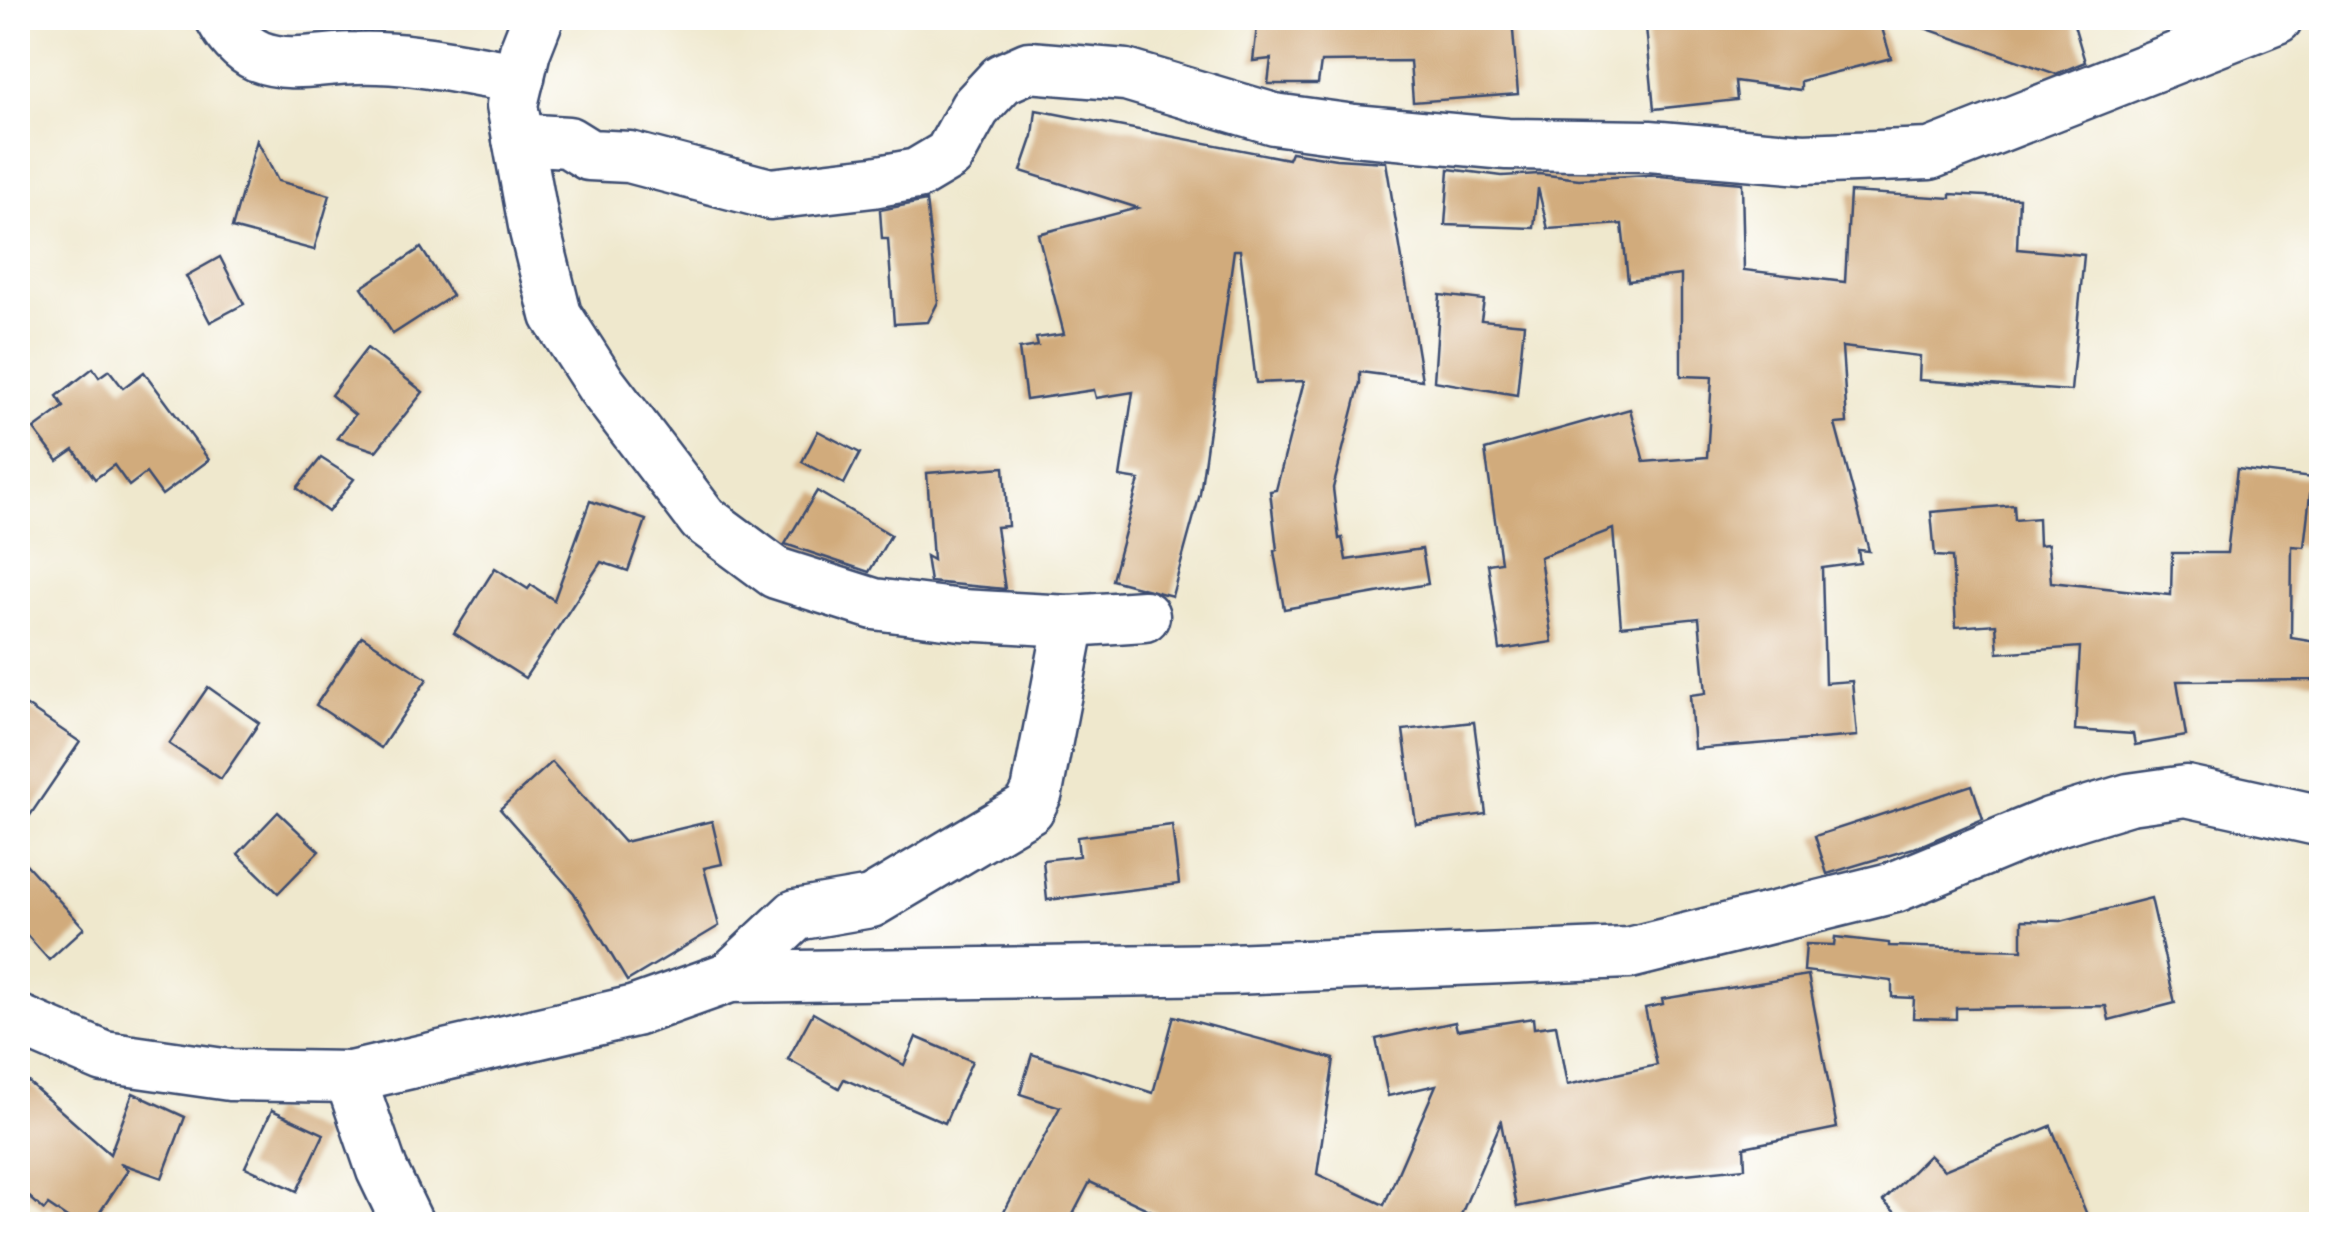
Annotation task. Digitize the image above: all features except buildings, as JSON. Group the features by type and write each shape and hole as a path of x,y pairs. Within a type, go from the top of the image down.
{"street":[{"path":"221,18 236,41 256,55 297,64 358,58 419,62 519,78"},
{"path":"538,18 512,105 535,230 556,315 601,385 704,520 776,573 874,604 1070,622 1144,616"},
{"path":"518,138 568,142 589,155 629,158 770,194 874,182 916,174 949,155 975,108 1002,79 1028,67 1126,74 1274,119 1354,130 1508,144 1649,146 1803,159 1930,154 2276,18"},
{"path":"730,977 796,914 871,902 1029,808 1037,792 1070,622"},
{"path":"18,1020 104,1056 230,1076 350,1077 636,1011 730,977 1230,969 1629,954 1895,887 2050,823 2129,798 2186,792 2322,821"},
{"path":"350,1077 382,1170 408,1224"}]}
